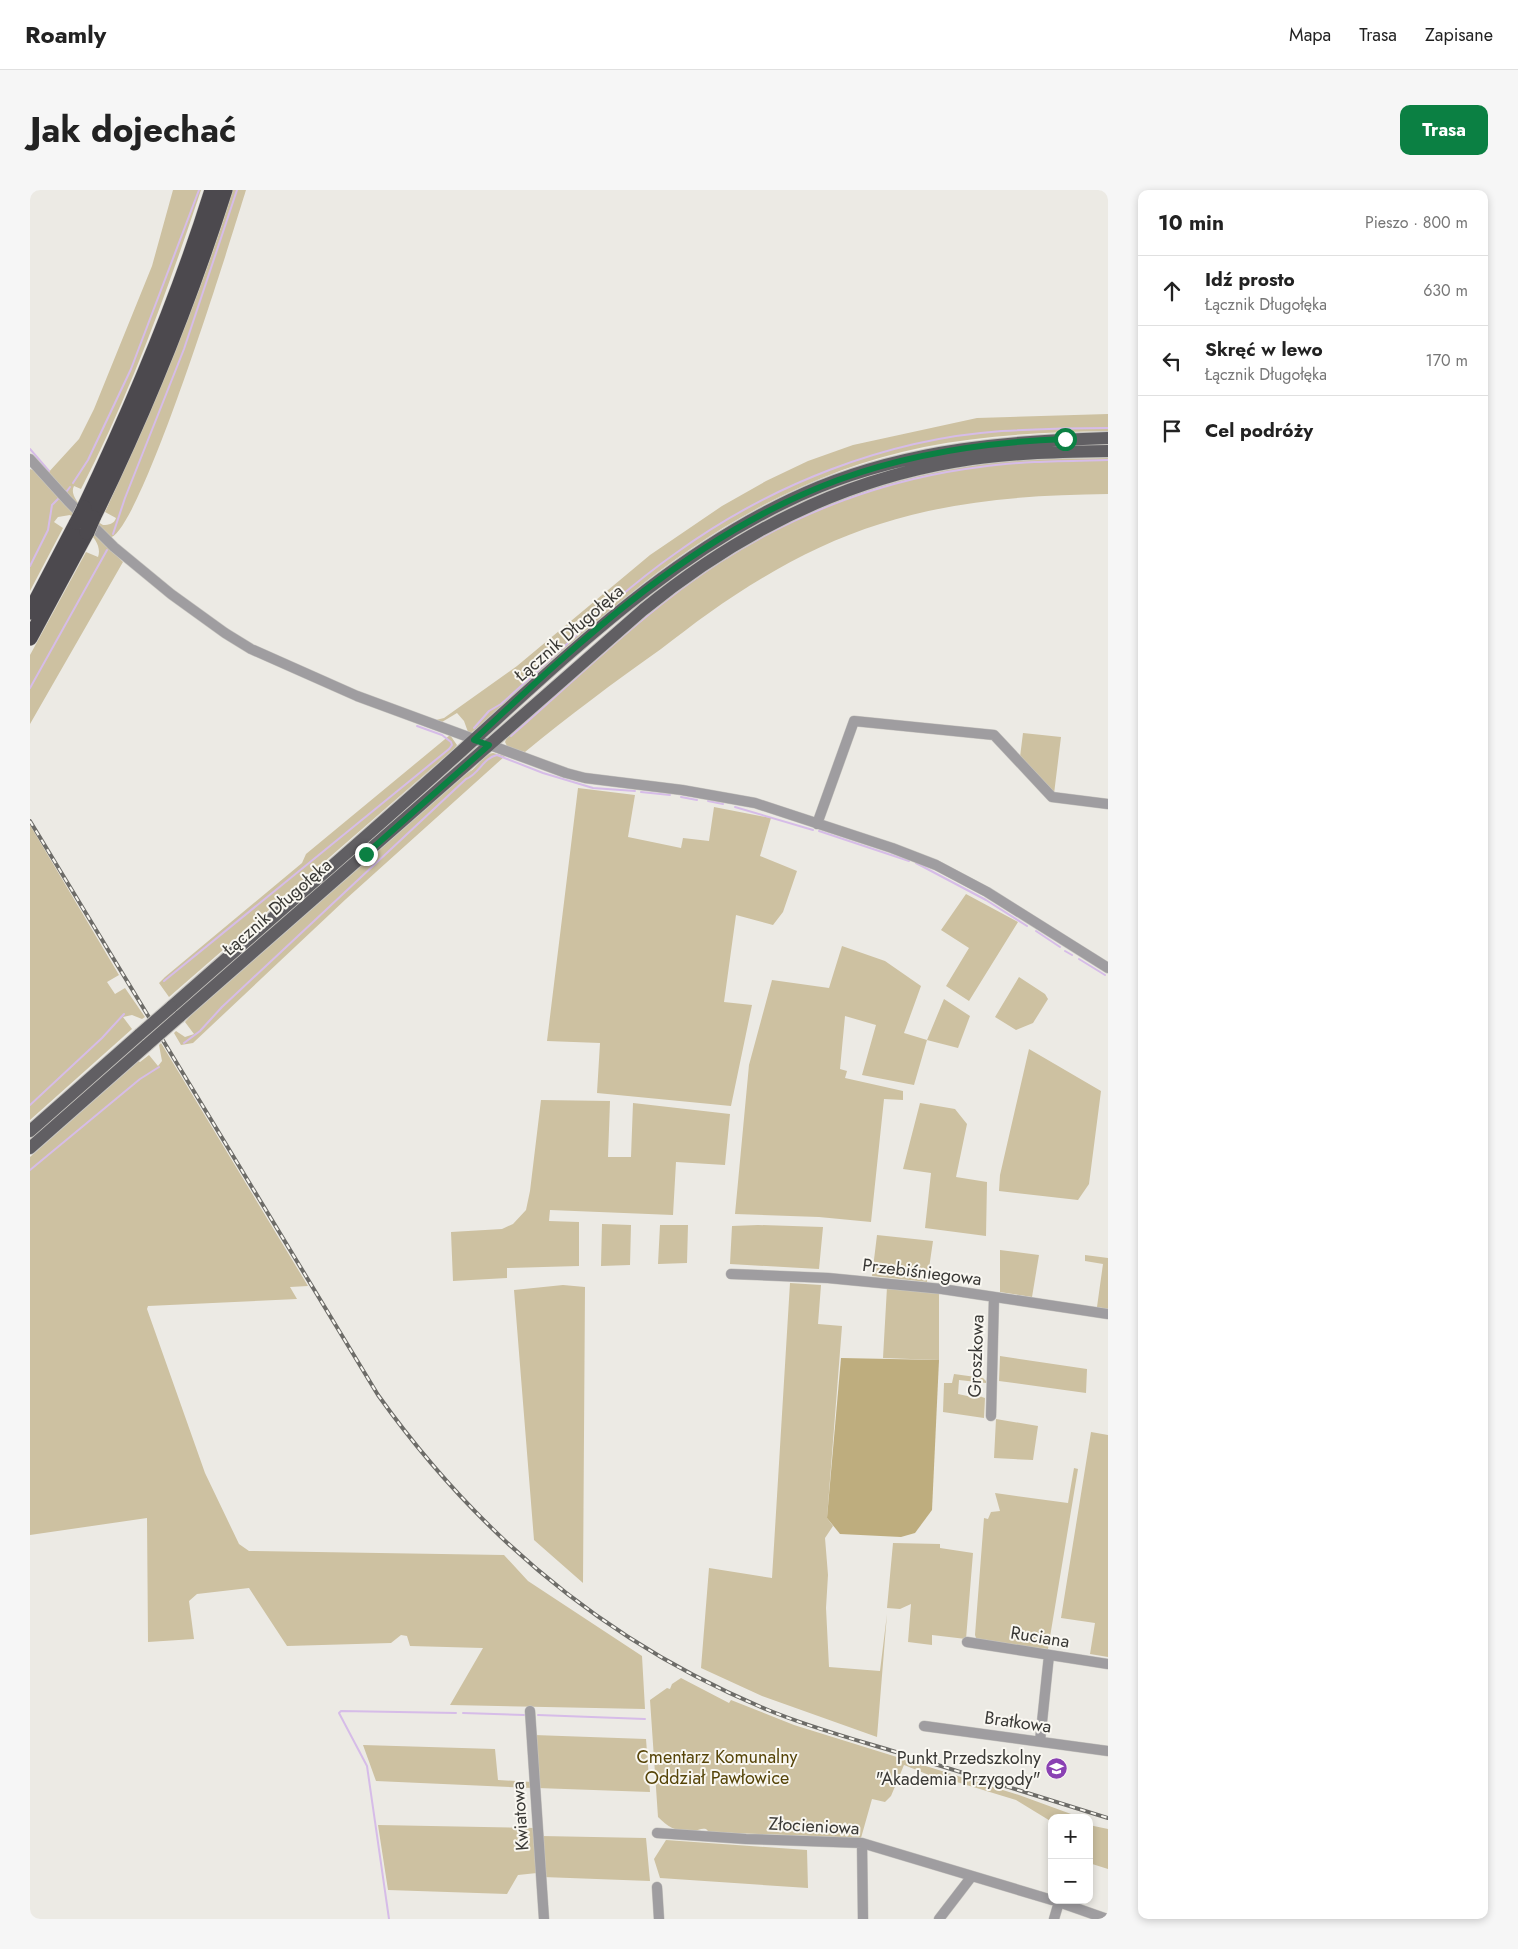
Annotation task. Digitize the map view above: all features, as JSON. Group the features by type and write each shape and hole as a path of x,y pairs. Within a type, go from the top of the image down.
{"highway":[{"path":"30,612 85,520 150,359 212,190"},
{"path":"30,638 85,520 161,367 199,267 225,190"}],"main road":[{"name":"Łącznik Długołęka","path":"30,1148 144,1040 570,654 672,570 735,528 787,501 854,474 932,453 1005,442 1108,438"},
{"name":"Łącznik Długołęka","path":"175,1012 489,745 636,616 678,582 726,548 792,513 871,482 940,464 1013,455 1108,451"},
{"name":"Łącznik Długołęka","path":"30,1131 144,1040"}],"street":[{"path":"30,459 98,533 171,594 224,633 283,664 357,696 548,767 585,778 682,790 755,802 936,865 987,892 1108,968"},
{"path":"817,824 854,721 994,735 1052,797 1108,804"},
{"name":"Przebiśniegowa","path":"731,1274 828,1278 942,1289 1108,1314"},
{"name":"Groszkowa","path":"991,1416 994,1297"},
{"name":"Ruciana","path":"967,1642 1108,1664"},
{"path":"1040,1741 1049,1654"},
{"name":"Kwiatowa","path":"530,1711 544,1919"},
{"name":"Bratkowa","path":"924,1726 1108,1751"},
{"name":"Złocieniowa","path":"657,1832 746,1839 862,1843 1048,1899"},
{"path":"862,1843 863,1919"},
{"path":"940,1919 972,1876"},
{"path":"657,1887 659,1919"},
{"path":"1054,1919 1055,1904"},
{"name":"Złocieniowa","path":"1064,1904 1107,1919"}],"green space":[{"path":"173,190 201,190 175,266 132,380 81,489 74,486 73,491 77,502 103,525 111,524 116,518 105,512 190,313 233,190 246,190 205,318 163,438 142,489 123,524 109,538 47,474 79,439 94,409 152,266"},
{"path":"1108,414 1108,431 1016,435 924,447 884,457 805,485 731,523 662,569 601,619 472,732 468,732 464,721 457,713 442,722 436,720 444,718 517,666 650,555 722,506 766,481 808,461 853,445 977,418"},
{"path":"1108,458 1108,494 993,500 936,509 880,524 813,551 749,586 709,613 592,699 525,752 508,748 505,742 508,735 679,589 714,564 750,542 826,505 907,479 991,463 1020,460"},
{"path":"30,469 36,471 123,562 30,724 30,655 86,552 98,557 99,551 95,539 70,515 58,517 54,522 63,528 30,591"},
{"path":"1023,733 1061,737 1054,794 1020,757"},
{"path":"450,735 457,745 454,749 169,997 159,983 165,977 302,863 306,854"},
{"path":"493,753 505,756 346,899 193,1043 181,1045 174,1033 176,1031 185,1037 194,1034 185,1022 192,1014 471,771 485,756"},
{"path":"578,788 635,795 628,837 681,848 683,838 709,841 714,807 771,818 760,856 797,871 783,912 773,925 736,915 724,1002 752,1005 731,1106 597,1093 600,1043 547,1041"},
{"path":"30,825 119,975 107,982 115,994 125,988 145,1017 142,1019 132,1015 123,1017 132,1029 30,1120"},
{"path":"966,894 1018,922 969,1001 946,986 969,948 941,930"},
{"path":"842,946 885,961 921,986 904,1033 927,1040 914,1085 862,1075 876,1025 845,1016 840,1069 847,1071 845,1078 903,1091 903,1100 884,1099 871,1222 819,1217 735,1214 749,1065 772,980 829,988"},
{"path":"1019,977 1045,994 1048,999 1033,1023 1016,1030 995,1017"},
{"path":"944,999 970,1016 958,1048 927,1040"},
{"path":"161,1043 308,1286 290,1287 297,1299 148,1306 147,1309 205,1473 239,1544 249,1551 504,1555 528,1581 642,1656 645,1709 450,1705 483,1648 410,1646 407,1636 401,1635 391,1643 287,1646 249,1588 197,1594 189,1601 194,1639 148,1642 147,1518 30,1535 30,1157 138,1061 140,1062 149,1055 158,1066 162,1061 159,1045"},
{"path":"1029,1049 1101,1091 1089,1184 1078,1200 999,1191 1000,1175"},
{"path":"541,1100 610,1101 608,1157 631,1157 633,1103 730,1114 725,1165 676,1162 673,1215 550,1210 549,1221 579,1222 579,1266 507,1268 507,1278 453,1281 451,1232 502,1229 513,1224 526,1210"},
{"path":"920,1103 955,1109 967,1124 956,1177 987,1182 986,1236 925,1228 931,1173 903,1169"},
{"path":"602,1224 631,1225 630,1265 601,1266"},
{"path":"660,1225 688,1225 687,1263 658,1264"},
{"path":"732,1226 823,1227 819,1269 730,1264"},
{"path":"877,1235 933,1241 927,1282 872,1276"},
{"path":"1000,1250 1039,1255 1032,1297 1000,1292"},
{"path":"1085,1255 1108,1258 1108,1309 1097,1307 1103,1264 1085,1261"},
{"path":"790,1283 821,1285 818,1324 842,1326 827,1518 833,1526 825,1538 828,1575 826,1608 829,1667 880,1671 887,1614 877,1737 762,1696 701,1668 709,1568 772,1578"},
{"path":"563,1285 585,1287 583,1583 534,1540 514,1290"},
{"path":"887,1287 939,1293 939,1360 883,1358"},
{"path":"1000,1356 1087,1369 1086,1393 999,1381"},
{"path":"954,1374 983,1378 986,1381 986,1383 959,1380 958,1394 972,1397 973,1394 985,1398 984,1418 943,1412 944,1383 952,1383"},
{"path":"996,1419 1038,1426 1033,1460 994,1458"},
{"path":"1091,1432 1108,1435 1108,1657 1090,1654 1095,1623 1061,1618"},
{"path":"1074,1468 1078,1469 1048,1649 977,1641 975,1635 984,1518 988,1519 991,1512 1000,1511 995,1493 1068,1503"},
{"path":"893,1543 940,1544 940,1548 973,1553 966,1639 932,1635 932,1645 908,1642 911,1604 900,1609 887,1608"},
{"name":"Cmentarz Komunalny Oddział Pawłowice","path":"681,1678 729,1703 731,1700 794,1725 1019,1795 1071,1814 1048,1814 1048,1820 1016,1800 932,1776 904,1765 891,1796 885,1802 872,1799 861,1838 709,1832 706,1829 684,1831 674,1829 658,1817 650,1700 667,1688 670,1689 672,1684"},
{"path":"534,1735 646,1739 650,1792 537,1788"},
{"path":"363,1745 495,1749 498,1780 532,1782 532,1788 376,1781"},
{"path":"378,1825 535,1828 537,1873 518,1875 507,1894 388,1890"},
{"path":"1093,1826 1108,1829 1108,1869 1093,1864"},
{"path":"541,1836 646,1838 650,1881 543,1877"},
{"path":"666,1840 807,1850 808,1888 660,1878 654,1859"}],"shaded area":[{"path":"841,1358 939,1360 932,1510 915,1533 901,1537 840,1534 827,1518"}],"waterway":[{"path":"73,483 88,460 131,369 199,190"},
{"path":"113,534 125,498 184,349 237,190"},
{"path":"474,728 489,711 501,704 608,607 653,570 712,529 750,506 790,487 873,455 915,444 1002,431 1108,428"},
{"path":"30,449 49,471"},
{"path":"511,736 612,645 692,581 750,544 812,513 878,489 946,472 1012,464 1108,460"},
{"path":"67,491 70,487"},
{"path":"30,566 48,530 52,505 58,499"},
{"path":"30,688 107,550"},
{"path":"164,981 452,745 442,735 417,726"},
{"path":"184,1043 200,1031 222,1007 488,759 497,755 543,773 593,788 635,791"},
{"path":"641,792 670,795"},
{"path":"681,797 697,800"},
{"path":"708,801 723,804"},
{"path":"735,807 813,830"},
{"path":"819,831 909,861"},
{"path":"916,863 986,900 1027,926"},
{"path":"1036,931 1060,947"},
{"path":"1065,951 1072,955"},
{"path":"1079,959 1105,975"},
{"path":"30,1105 102,1038 124,1014"},
{"path":"30,1170 140,1079 159,1067"},
{"path":"389,1919 367,1766 339,1713 341,1711 456,1713"},
{"path":"463,1713 524,1715"},
{"path":"538,1715 645,1719"}],"railway":[{"path":"30,821 378,1395 417,1446 459,1494 503,1539 550,1580 601,1618 654,1653 709,1683 768,1710 815,1727 1108,1818"}],"place":[{"name":"Punkt Przedszkolny \"Akademia Przygody\"","path":"1057,1768"}],"route":[{"path":"366,854 489,745 474,740 540,680 656,582 735,528 787,501 820,487 887,464 971,446 1065,439"}]}
